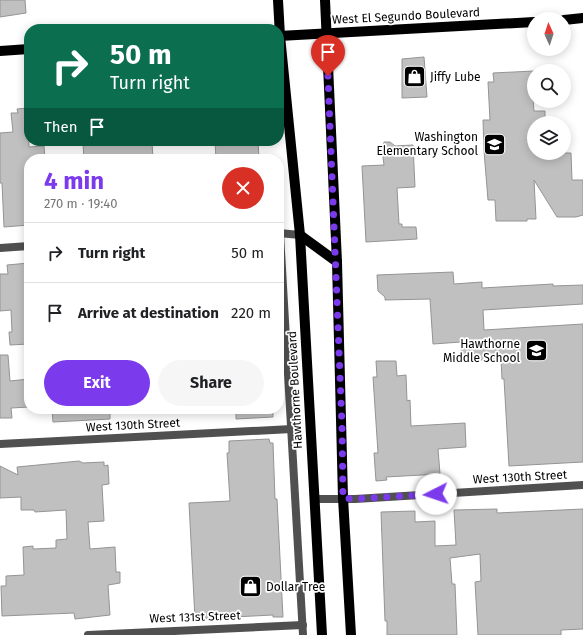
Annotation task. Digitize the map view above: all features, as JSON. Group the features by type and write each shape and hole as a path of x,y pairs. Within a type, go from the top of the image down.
{"main road":[{"name":"Hawthorne Boulevard","path":"278,0 279,24"},
{"path":"325,0 337,262 343,498 351,635"},
{"path":"571,19 583,18"},
{"name":"West El Segundo Boulevard","path":"284,36 527,22"},
{"path":"0,51 24,49"},
{"name":"Hawthorne Boulevard","path":"284,76 300,235 322,635"},
{"path":"300,235 337,262"}],"street":[{"path":"284,233 300,235"},
{"path":"0,248 24,246"},
{"path":"284,298 303,635"},
{"name":"West 130th Street","path":"0,444 292,428"},
{"name":"West 130th Street","path":"314,499 364,499 583,485"},
{"name":"West 131st Street","path":"88,635 303,625"}],"building":[{"path":"0,0 25,0 26,13 0,17"},
{"path":"424,57 427,97 402,98 402,59"},
{"path":"527,71 527,108 534,108 534,111 545,111 545,116 527,116 527,160 571,160 571,153 572,180 583,180 583,215 576,217 557,217 534,180 536,219 527,219 527,221 496,221 495,200 488,200 483,120 490,120 488,82 494,82 493,73"},
{"path":"24,108 24,146 44,146 45,154 24,154 24,225 4,227 2,183 0,183 0,133 13,132 11,113 18,113 17,109"},
{"path":"384,142 390,142 395,146 413,145 415,187 397,188 399,224 402,224 402,227 416,227 417,239 366,242 362,166 384,165 382,149"},
{"path":"83,146 152,146 153,154 84,154"},
{"path":"215,146 258,146 259,154 216,154"},
{"path":"24,263 24,344 10,345 9,332 12,332 11,310 0,311 0,274 8,274 7,265"},
{"path":"453,272 454,284 482,282 482,288 553,284 553,286 583,285 583,304 483,310 484,330 583,324 583,462 509,466 504,379 502,379 501,359 462,361 461,342 433,344 430,299 385,300 385,297 378,291 377,275"},
{"path":"0,355 8,355 10,381 24,380 24,407 11,408 12,418 0,418"},
{"path":"376,361 396,361 397,376 406,375 407,401 410,400 411,426 465,423 466,447 438,449 440,474 386,477 387,480 376,481 374,453 378,453 373,377 377,377"},
{"path":"52,414 110,414 110,419 53,422"},
{"path":"236,414 273,414 273,417 236,419"},
{"path":"269,439 270,443 273,443 275,499 277,499 283,617 273,617 273,615 195,619 189,503 230,501 227,453 229,453 229,441"},
{"path":"79,461 83,463 104,462 104,466 108,465 109,484 102,485 104,521 88,522 90,549 115,547 116,572 120,572 120,583 108,585 110,615 75,619 74,613 2,616 1,586 6,586 6,576 24,575 23,547 33,546 33,549 56,548 56,540 67,539 66,510 35,512 34,510 21,510 21,497 0,498 0,466 18,475 17,467"},
{"path":"497,509 497,513 583,509 583,629 561,630 561,635 478,635 475,582 481,581 480,554 450,558 452,584 455,584 457,635 387,635 387,621 385,621 381,512 415,511 415,522 435,521 435,546 456,545 454,510"}],"place":[{"name":"Jiffy Lube","path":"415,77"},
{"name":"Washington Elementary School","path":"494,144"},
{"name":"Hawthorne Middle School","path":"536,351"},
{"name":"Dollar Tree","path":"250,587"}],"route":[{"path":"328,76 337,262 343,498 355,499 436,494"}]}
